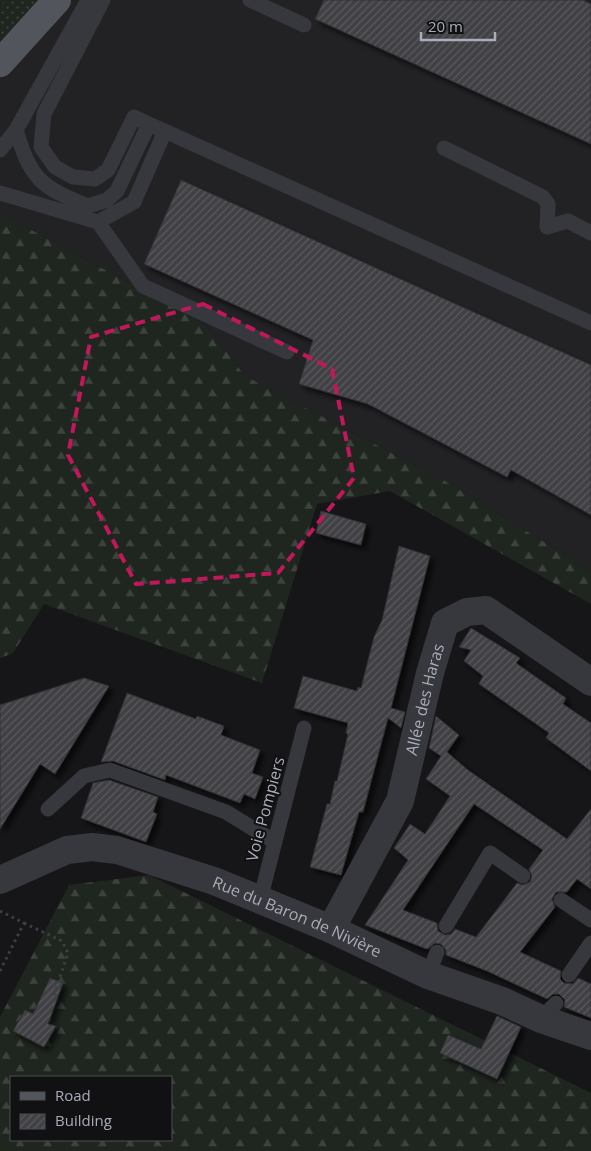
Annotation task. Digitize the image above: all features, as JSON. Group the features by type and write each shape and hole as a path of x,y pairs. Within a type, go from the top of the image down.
{"main road":[{"path":"0,63 57,0"}],"street":[{"name":"Allée des Haras","path":"331,929 400,801 430,673 445,624 467,612 486,610 591,682"},
{"name":"Rue du Baron de Nivière","path":"0,880 67,850 92,847 117,850 188,872 331,929 432,963 502,1001 548,1011 591,1036"}],"lane":[{"path":"0,150 16,130 88,0"},
{"path":"103,0 44,114 41,147 55,167 72,178 95,180 108,170 134,117 591,323"},
{"path":"250,0 304,24"},
{"path":"16,130 24,156 37,179 58,194 88,206 107,200 117,191 149,124"},
{"path":"98,222 134,202 166,131"},
{"path":"444,148 542,197 548,204 547,227 568,221 591,232"},
{"path":"0,193 98,222 143,286 287,352"},
{"name":"Voie Pompiers","path":"260,900 304,728"},
{"path":"48,809 84,776 110,770 226,812 275,842"},
{"path":"446,926 490,853 523,876"},
{"path":"560,900 591,920"},
{"path":"569,975 591,943"}],"path":[{"path":"0,911 62,941 68,953 54,995"},
{"path":"0,971 24,924"}],"highlighted area":[{"path":"203,304 332,369 354,478 278,573 136,584 68,455 91,337"}],"shaded area":[{"path":"0,0 591,0 591,571 445,481 245,376 205,324 0,213"}],"green space":[{"path":"4,0 42,0 0,49 0,9"},
{"path":"0,213 205,324 245,376 445,481 591,571 591,604 390,491 317,504 262,683 44,604 13,653 0,658"},
{"path":"149,875 591,1093 591,1151 0,1151 0,1017 69,885"}],"building":[{"path":"324,0 583,0 591,4 591,144 315,19"},
{"path":"181,180 591,365 591,515 511,470 507,477 368,404 299,384 313,340 144,264"},
{"path":"321,511 366,524 361,545 316,533"},
{"path":"399,546 430,556 391,708 405,712 401,728 388,718 363,812 359,812 341,875 310,867 327,804 330,804 335,781 337,781 348,734 346,733 348,723 294,708 303,676 357,691 358,687 361,688 374,637 382,620"},
{"path":"471,628 520,658 516,663 566,698 563,704 591,723 591,771 546,738 549,733 479,684 483,676 464,661 471,650 459,647"},
{"path":"84,678 109,686 55,774 40,764 0,829 0,705"},
{"path":"127,693 196,719 197,716 224,726 221,735 260,750 252,773 263,777 255,799 244,794 240,803 166,775 165,780 113,761 101,762"},
{"path":"436,716 459,735 447,752 468,770 567,839 591,809 591,889 577,879 567,892 556,892 552,899 555,907 520,952 561,971 560,979 564,983 573,984 578,978 591,984 591,1018 564,1007 565,1000 559,994 553,994 547,999 487,971 446,955 446,950 441,944 435,943 428,949 424,948 365,925 408,860 394,848 410,824 425,834 450,796 426,779 441,756 429,748","holes":["474,804 543,850 529,869 532,876 530,882 523,885 517,883 476,937 455,929 451,934 445,935 438,931 437,923 403,910"]},
{"path":"109,780 158,797 153,812 157,814 146,842 81,818 93,783"},
{"path":"50,978 63,983 48,1024 56,1026 44,1047 13,1031 25,1010 33,1014"},
{"path":"497,1016 521,1027 497,1079 440,1053 448,1035 481,1049"}]}
